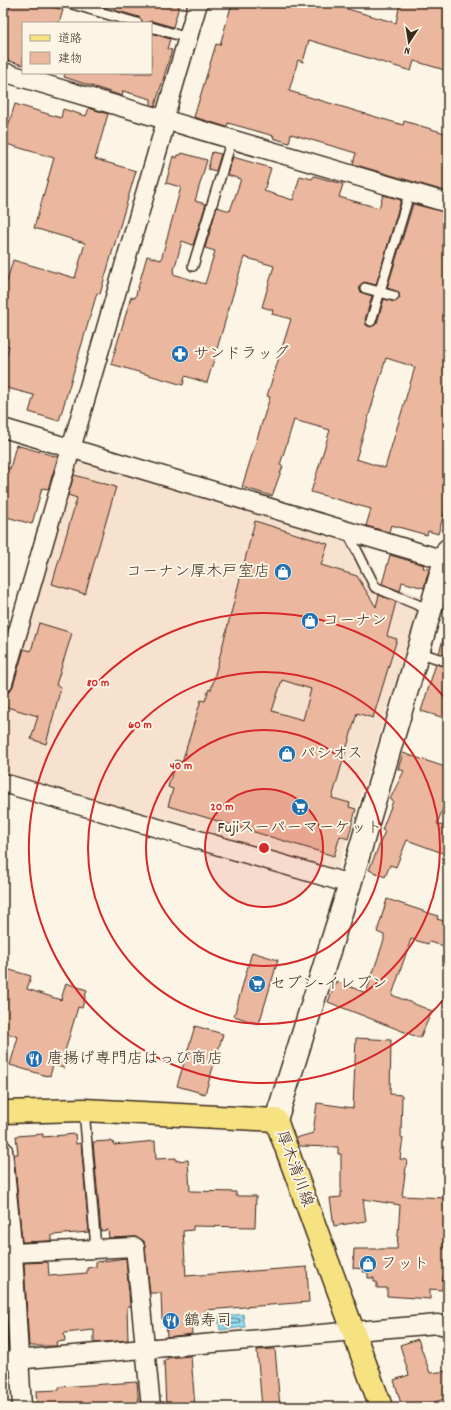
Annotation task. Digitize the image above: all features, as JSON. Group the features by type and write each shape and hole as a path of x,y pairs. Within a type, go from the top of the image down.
{"main road":[{"name":"厚木清川線","path":"3,1112 84,1110 276,1120 381,1407"}],"street":[{"path":"3,683 73,448 166,125 164,119 198,3"},
{"path":"3,72 448,202"},
{"path":"3,428 347,531 447,557 350,884 276,1120"},
{"path":"3,783 350,884"},
{"path":"3,1150 13,1253 11,1360 22,1407"},
{"path":"13,1253 135,1247 151,1407"},
{"path":"11,1360 145,1350 438,1324 448,1327"}],"lane":[{"path":"69,3 134,22"},
{"path":"152,27 188,38"},
{"path":"193,266 232,139"},
{"path":"371,320 410,191"},
{"path":"365,288 394,296"},
{"path":"347,531 375,587 431,611"},
{"path":"418,652 448,662"},
{"path":"84,1110 96,1248"}],"shaded area":[{"path":"79,460 361,543 380,579 422,597 338,869 328,872 3,775 3,701 73,464"}],"water":[{"path":"243,1314 245,1327 220,1330 218,1317"}],"building":[{"path":"11,3 40,3 63,10 59,22 22,22 22,65 3,59 3,8 9,10"},
{"path":"117,3 180,3 173,27 152,21 142,22 139,17 114,10"},
{"path":"232,3 327,3 396,23 400,3 448,3 448,71 414,61 411,71 309,40 303,62 298,60 289,91 403,125 404,121 448,134 448,192 353,164 356,153 291,134 289,143 273,138 274,136 228,123 227,127 194,117 216,44 220,45"},
{"path":"152,33 170,39 167,49 172,50 155,106 151,105 151,99 123,91 122,96 64,77 65,74 152,74"},
{"path":"15,104 61,118 63,109 86,116 89,108 108,114 95,159 136,171 100,294 97,293 59,421 29,412 34,395 3,387 3,368 9,346 3,345 3,280 7,281 13,260 75,278 85,243 34,228 54,158 3,143"},
{"path":"212,152 221,154 216,171 208,169"},
{"path":"182,153 207,160 195,201 206,204 193,245 182,241 173,274 205,284 215,251 205,248 217,207 230,211 241,179 227,175 233,157 271,168 264,191 293,200 300,176 312,179 314,176 343,184 339,197 379,208 383,195 401,200 376,285 364,282 359,287 361,292 372,296 365,320 366,325 370,327 377,323 384,299 395,302 400,298 398,292 387,288 413,204 448,213 448,500 438,534 428,531 427,535 391,525 389,532 366,526 371,509 311,492 330,430 294,420 280,465 283,466 272,496 242,487 270,397 267,396 291,319 272,314 273,310 262,307 274,266 244,257 207,383 185,376 183,385 111,364 131,297 135,298 147,256 161,260 181,187 166,183 173,156 177,158 178,155 181,155","holes":["386,358 415,367 385,468 356,459"]},
{"path":"16,445 58,457 48,489 42,488 32,524 3,516 3,465 10,469"},
{"path":"74,475 116,487 85,594 52,584 77,498 68,495"},
{"path":"255,521 328,544 321,565 357,576 376,607 379,595 396,602 387,636 397,639 373,718 357,713 332,798 350,803 349,807 356,809 348,839 340,836 334,856 168,806 173,789 168,787 176,760 182,762 201,700 205,701 209,689 211,690","holes":["282,680 311,689 303,720 272,711"]},
{"path":"390,555 424,565 423,568 429,569 424,588 402,582 400,591 382,584"},
{"path":"39,623 72,633 56,685 61,687 46,744 31,739 38,716 3,706 3,693 10,691 13,686 24,649 31,651"},
{"path":"444,636 448,637 448,656 439,653"},
{"path":"436,664 448,668 448,719 421,711"},
{"path":"403,753 448,768 448,795 437,824 448,828 448,855 407,840 396,867 390,865 385,877 369,870 385,831 382,830 393,801 390,799 404,771 398,769"},
{"path":"387,899 438,916 437,919 448,922 448,947 429,942 428,944 411,939 392,995 432,1011 420,1038 328,1002 336,981 366,993 384,940 384,935 377,932"},
{"path":"252,952 278,960 259,1024 234,1016"},
{"path":"3,968 31,976 27,989 61,1000 66,983 87,990 82,1008 78,1007 65,1051 69,1052 64,1068 53,1065 50,1076 10,1065 18,1037 3,1032"},
{"path":"195,1026 223,1034 205,1094 177,1086"},
{"path":"356,1038 391,1040 390,1094 402,1095 401,1137 403,1138 400,1159 407,1160 402,1196 446,1198 443,1249 448,1249 448,1273 447,1276 443,1276 442,1290 430,1289 430,1299 387,1296 387,1288 377,1288 377,1282 374,1282 374,1278 368,1278 368,1272 363,1272 364,1269 353,1268 354,1249 397,1249 400,1205 363,1199 366,1221 334,1226 330,1198 341,1197 341,1154 338,1154 338,1147 299,1146 296,1138 313,1133 317,1103 353,1108"},
{"path":"43,1134 43,1137 75,1134 76,1144 81,1143 89,1232 52,1235 52,1240 47,1241 22,1242 14,1154 18,1154 16,1136"},
{"path":"155,1141 156,1159 176,1158 176,1161 188,1160 190,1191 236,1192 236,1196 256,1196 255,1227 193,1226 193,1230 183,1231 186,1276 307,1267 309,1302 206,1310 207,1319 191,1319 192,1334 167,1337 166,1319 162,1319 161,1293 150,1293 144,1241 135,1237 109,1238 108,1230 101,1231 93,1142 113,1142 114,1145"},
{"path":"126,1258 130,1306 127,1307 128,1340 94,1343 94,1330 64,1333 65,1341 56,1342 57,1346 29,1346 24,1263 48,1262 49,1276 87,1273 87,1268 96,1267 96,1262"},
{"path":"5,1304 8,1348 3,1348 3,1305"},
{"path":"418,1339 430,1373 448,1371 448,1398 417,1407 402,1407 394,1380 409,1375 400,1345"},
{"path":"275,1349 280,1407 262,1407 257,1350"},
{"path":"191,1356 195,1407 166,1407 164,1360 167,1360 167,1358"},
{"path":"137,1382 139,1407 37,1407 36,1391 59,1390 59,1387"}],"place":[{"name":"サンドラッグ","path":"180,354"},
{"name":"コーナン厚木戸室店","path":"283,572"},
{"name":"コーナン","path":"310,621"},
{"name":"パシオス","path":"287,754"},
{"name":"Fujiスーパーマーケット","path":"300,807"},
{"name":"セブン-イレブン","path":"257,984"},
{"name":"唐揚げ専門店はっぴ商店","path":"34,1059"},
{"name":"フット","path":"368,1264"},
{"name":"鶴寿司","path":"171,1321"}]}
